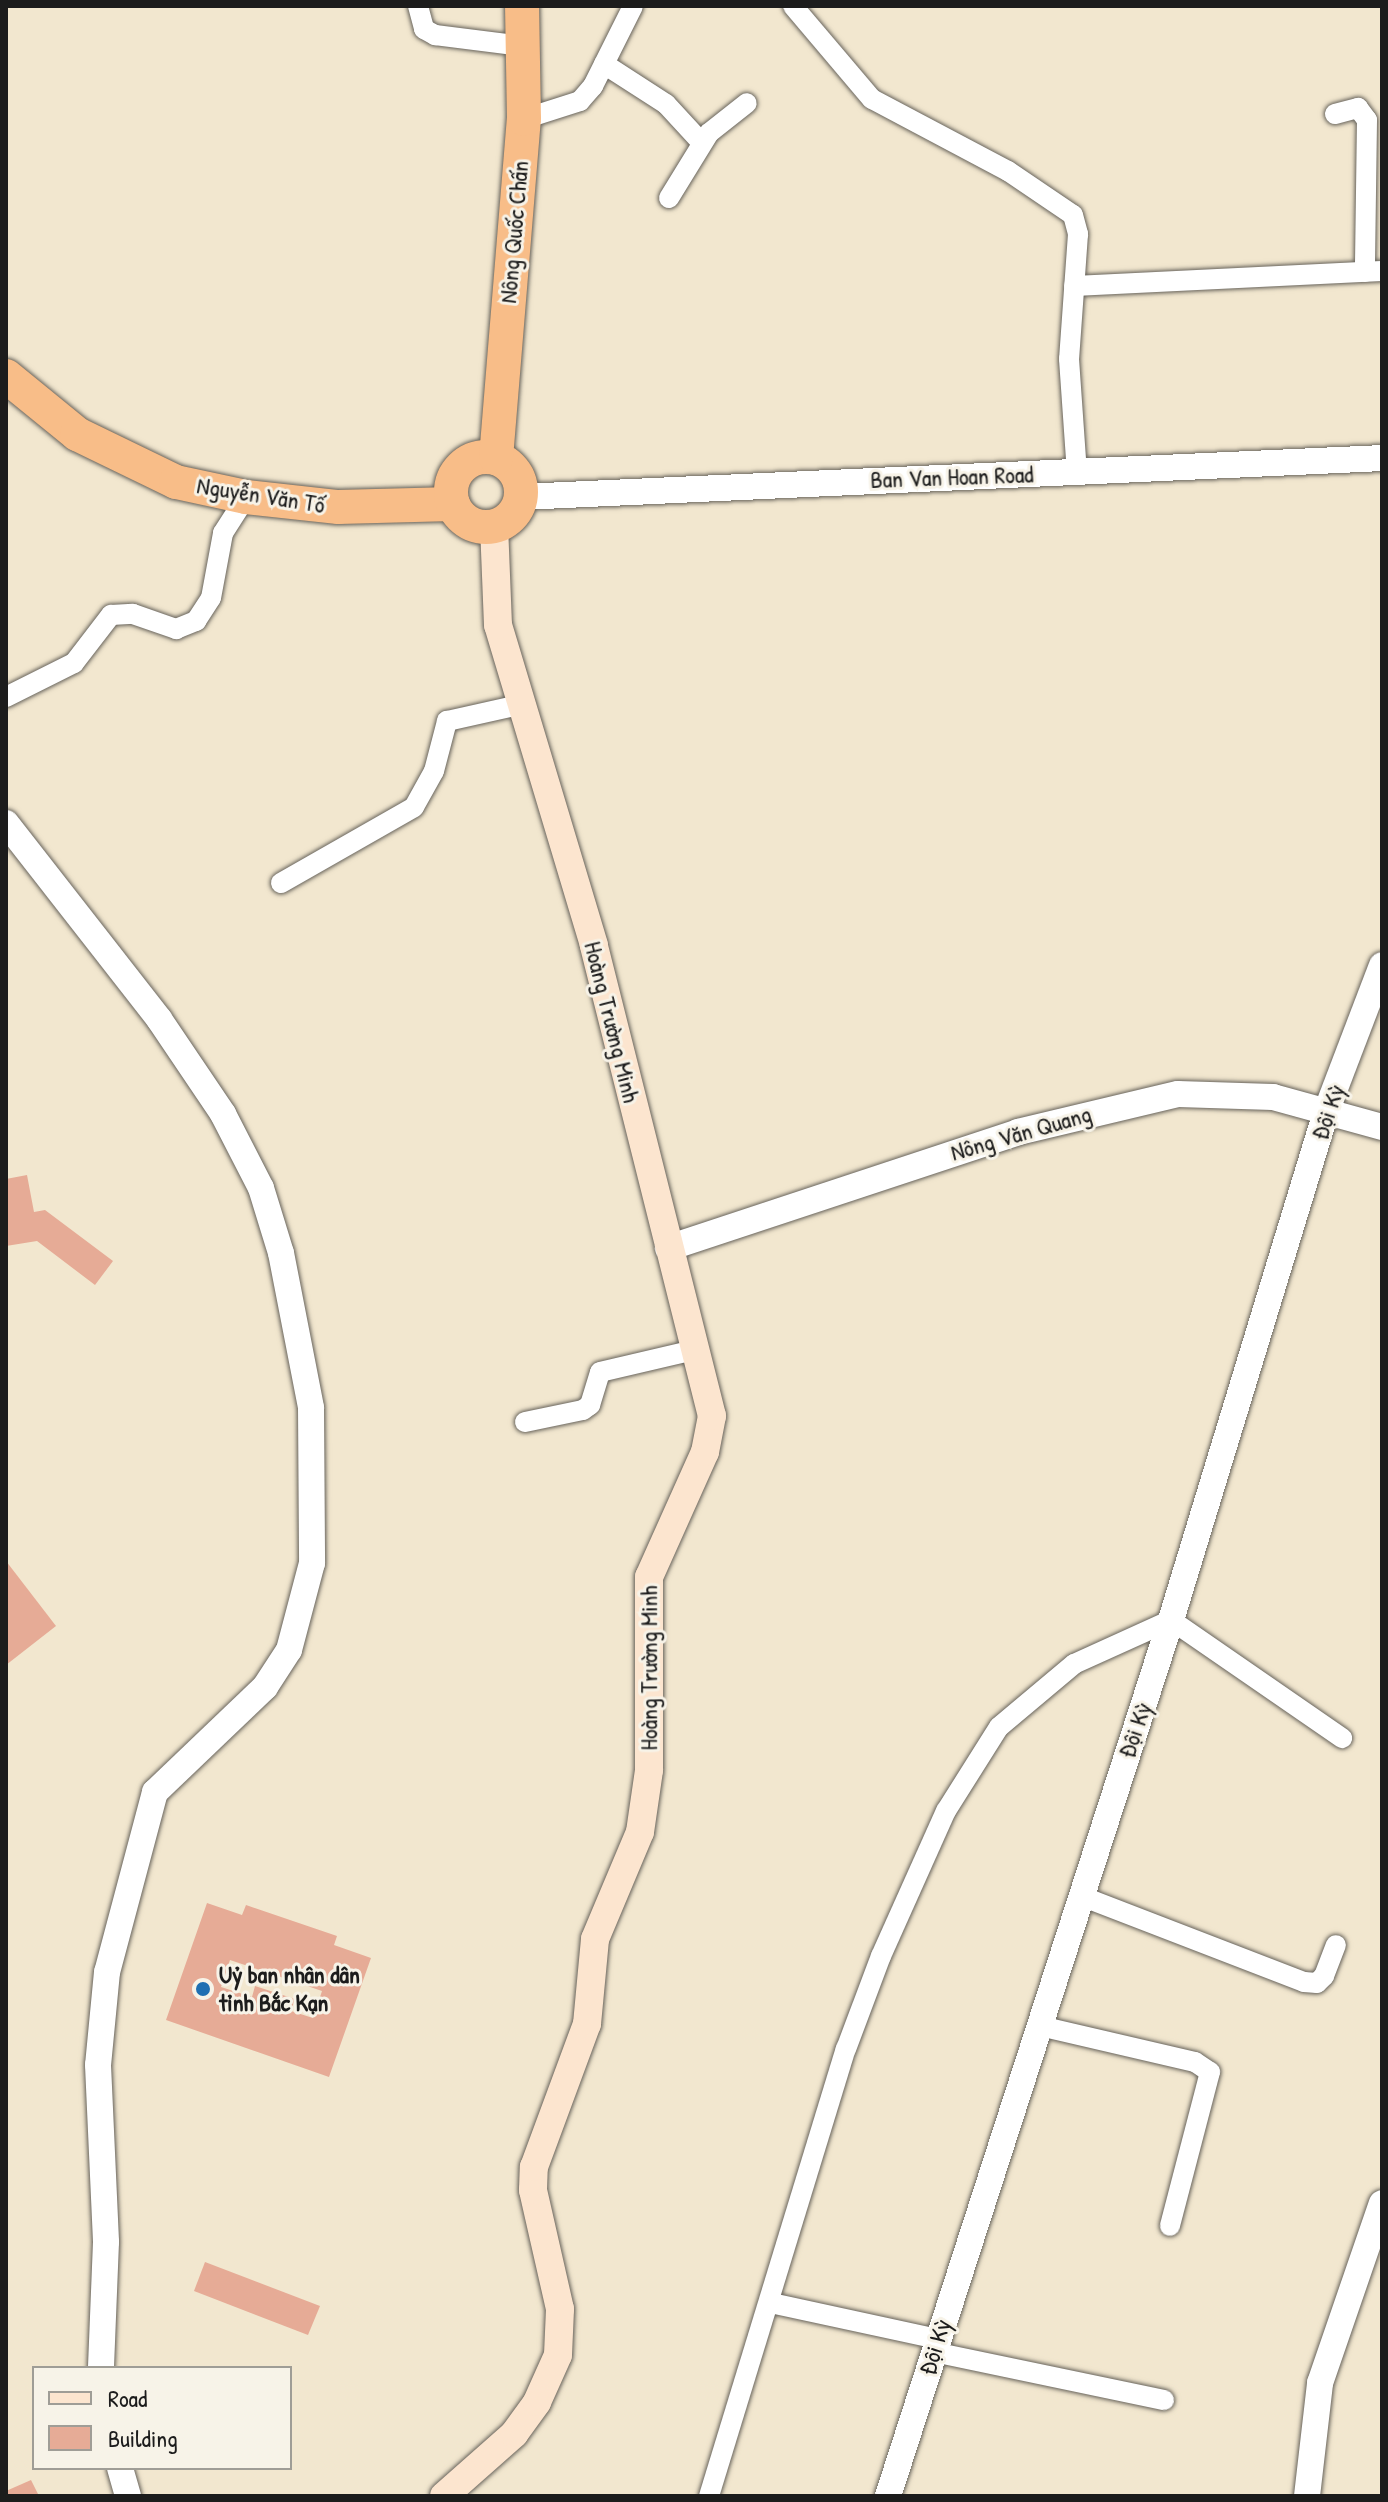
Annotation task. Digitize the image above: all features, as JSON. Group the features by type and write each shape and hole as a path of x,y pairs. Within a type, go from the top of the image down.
{"highway":[{"name":"Nông Quốc Chấn","path":"496,458 507,334 508,262 524,119 522,6"},
{"name":"Nguyễn Văn Tố","path":"6,376 77,434 124,460 176,482 246,497 338,507 453,504"},
{"path":"496,458 513,469 521,497 512,516 494,527 469,523 453,504 451,491 461,468 471,460 496,458"}],"main road":[{"name":"Hoàng Trường Minh","path":"444,2496 514,2434 537,2402 558,2355 560,2309 533,2190 534,2167 580,2046 595,1939 640,1832 648,1794 646,1599 649,1577 710,1435 712,1416 698,1349 668,1248 594,945 519,705 498,625 494,527"}],"street":[{"path":"418,6 424,29 435,35 522,46"},
{"path":"524,119 580,101 604,64 633,6"},
{"path":"793,6 872,99 1065,207 1077,224 1069,359 1077,472"},
{"path":"604,64 666,104 702,143"},
{"path":"669,198 702,143 719,122 747,103"},
{"path":"1074,286 1373,272 1367,120 1358,108 1335,114"},
{"name":"Ban Van Hoan Road","path":"521,497 1382,458"},
{"path":"6,697 74,663 111,615 133,614 176,629 196,621 211,598 223,533 246,497"},
{"path":"281,883 414,807 434,771 447,721 519,705"},
{"path":"6,823 159,1019 223,1114 261,1188 281,1253 311,1408 312,1563 289,1650 265,1687 155,1792 107,1972 98,2065 106,2242 101,2366"},
{"name":"Đội Kỳ","path":"888,2496 1171,1620 1326,1112 1382,965"},
{"name":"Nông Văn Quang","path":"668,1248 869,1178 1100,1109 1178,1094 1230,1092 1382,1127"},
{"path":"525,1422 583,1410 590,1405 600,1372 698,1349"},
{"path":"709,2496 771,2303 783,2249 876,1969 927,1849 971,1768 999,1727 1050,1680 1105,1647 1171,1620 1342,1738"},
{"path":"1081,1896 1304,1982 1317,1983 1324,1976 1336,1945"},
{"path":"1040,2026 1195,2062 1210,2072 1170,2226"},
{"path":"1307,2496 1320,2383 1382,2203"},
{"path":"771,2303 1164,2400"},
{"path":"121,2470 128,2496"}],"building":[{"path":"27,1175 34,1212 45,1210 113,1261 95,1285 37,1241 6,1246 6,1179"},
{"path":"6,1561 56,1626 6,1665"},
{"name":"Uỷ ban nhân dân tỉnh Bắc Kạn","path":"207,1903 242,1915 246,1905 337,1936 334,1945 371,1958 329,2077 166,2020","holes":["230,1960 322,1991 313,2018 291,2011 295,1999 255,1986 252,1997 221,1987"]},
{"path":"205,2262 320,2306 308,2335 194,2291"},
{"path":"31,2480 39,2496 8,2496 6,2491"}],"place":[{"name":"Uỷ ban nhân dân tỉnh Bắc Kạn","path":"203,1989"}]}
